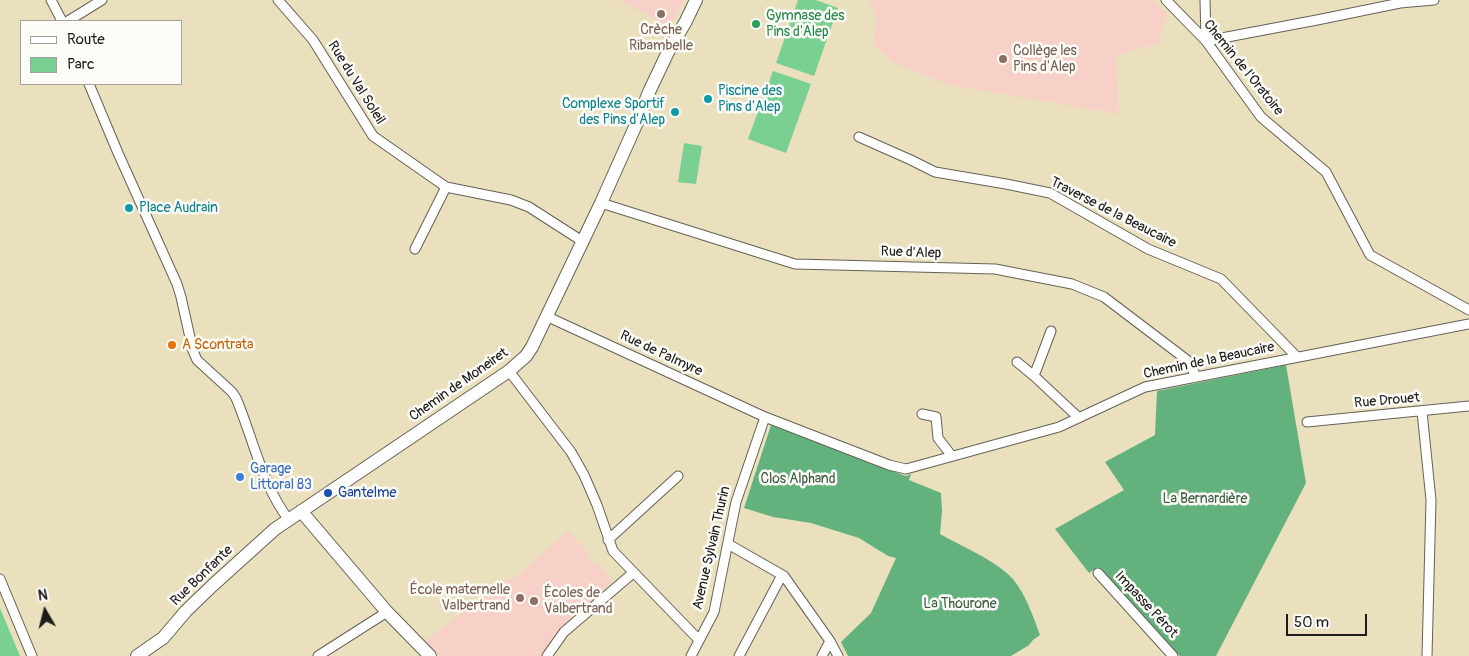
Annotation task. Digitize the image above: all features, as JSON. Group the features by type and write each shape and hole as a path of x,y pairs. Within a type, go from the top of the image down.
{"main road":[{"name":"Chemin de Moneiret","path":"289,520 509,371 526,356 601,203 639,118 656,93 696,0"},
{"path":"301,511 387,612 430,656"},
{"name":"Rue Bonfante","path":"138,656 162,638 213,585 275,529 289,520"}],"street":[{"path":"51,0 61,20"},
{"path":"70,20 102,0"},
{"name":"Rue du Val Soleil","path":"278,0 313,40 373,136 446,187 511,200 529,208 582,241"},
{"name":"Chemin de l'Oratoire","path":"1166,0 1206,41 1261,117 1326,172 1370,255 1469,310"},
{"path":"1205,0 1206,41 1400,3 1434,0"},
{"path":"89,85 177,284 193,351 197,360 232,392 236,398 267,480 281,509 289,520"},
{"name":"Traverse de la Beaucaire","path":"859,137 935,172 1050,193 1148,249 1221,279 1297,357"},
{"path":"415,249 446,187"},
{"name":"Rue d'Alep","path":"601,203 796,264 995,269 1072,284 1104,297 1187,360 1196,376"},
{"name":"Rue de Palmyre","path":"546,316 765,416"},
{"name":"Chemin de la Beaucaire","path":"765,416 889,465 906,468 1060,427 1145,387 1469,324"},
{"path":"1034,376 1051,331"},
{"path":"1017,362 1079,418"},
{"path":"509,371 571,452 584,474 613,551 698,640"},
{"name":"Rue Drouet","path":"1307,422 1469,406"},
{"path":"1422,412 1431,500 1427,656"},
{"path":"922,414 936,417 938,438 952,455"},
{"name":"Avenue Sylvain Thurin","path":"691,656 714,612 736,502 765,416"},
{"path":"608,540 678,476"},
{"path":"728,544 784,576 830,641 838,656"},
{"path":"547,656 564,632 632,573"},
{"name":"Impasse Pérot","path":"1098,574 1174,656"},
{"path":"739,656 782,575"},
{"path":"0,579 32,656"},
{"path":"318,656 387,612"},
{"path":"822,656 830,641"}],"shaded area":[{"name":"Crèche Ribambelle","path":"618,0 684,0 670,27"},
{"name":"Collège les Pins d'Alep","path":"868,0 1153,0 1168,15 1160,31 1162,43 1116,55 1119,114 949,85 894,63 873,44 877,20"},
{"name":"Écoles de Valbertrand","path":"568,531 588,552 586,555 594,564 598,563 613,581 566,622 541,656 440,656 424,642 508,578 512,580"}],"green space":[{"path":"798,0 816,0 838,8 814,76 776,63"},
{"path":"773,71 811,84 786,153 748,139"},
{"path":"684,143 702,146 696,184 678,182"},
{"name":"La Bernardière","path":"1286,365 1306,483 1216,656 1180,656 1098,567 1089,573 1055,529 1124,490 1105,462 1155,435 1157,391"},
{"path":"771,425 906,476 911,474 909,480 941,493 940,534 998,566 1013,579 1032,613 1040,635 1029,645 1011,656 848,656 841,642 871,613 896,558 888,556 859,538 811,523 773,517 744,508"},
{"path":"0,608 20,656 0,656"}],"place":[{"name":"Crèche Ribambelle","path":"661,14"},
{"name":"Gymnase des Pins d'Alep","path":"756,24"},
{"name":"Collège les Pins d'Alep","path":"1003,59"},
{"name":"Piscine des Pins d'Alep","path":"708,99"},
{"name":"Complexe Sportif des Pins d'Alep","path":"675,112"},
{"name":"Place Audrain","path":"129,208"},
{"name":"A Scontrata","path":"172,345"},
{"name":"Garage Littoral 83","path":"240,477"},
{"name":"Gantelme","path":"328,493"},
{"name":"École maternelle Valbertrand","path":"520,598"},
{"name":"Écoles de Valbertrand","path":"534,601"}],"park label":[{"name":"Clos Alphand","path":"798,479"},
{"name":"La Thourone","path":"960,604"}]}
